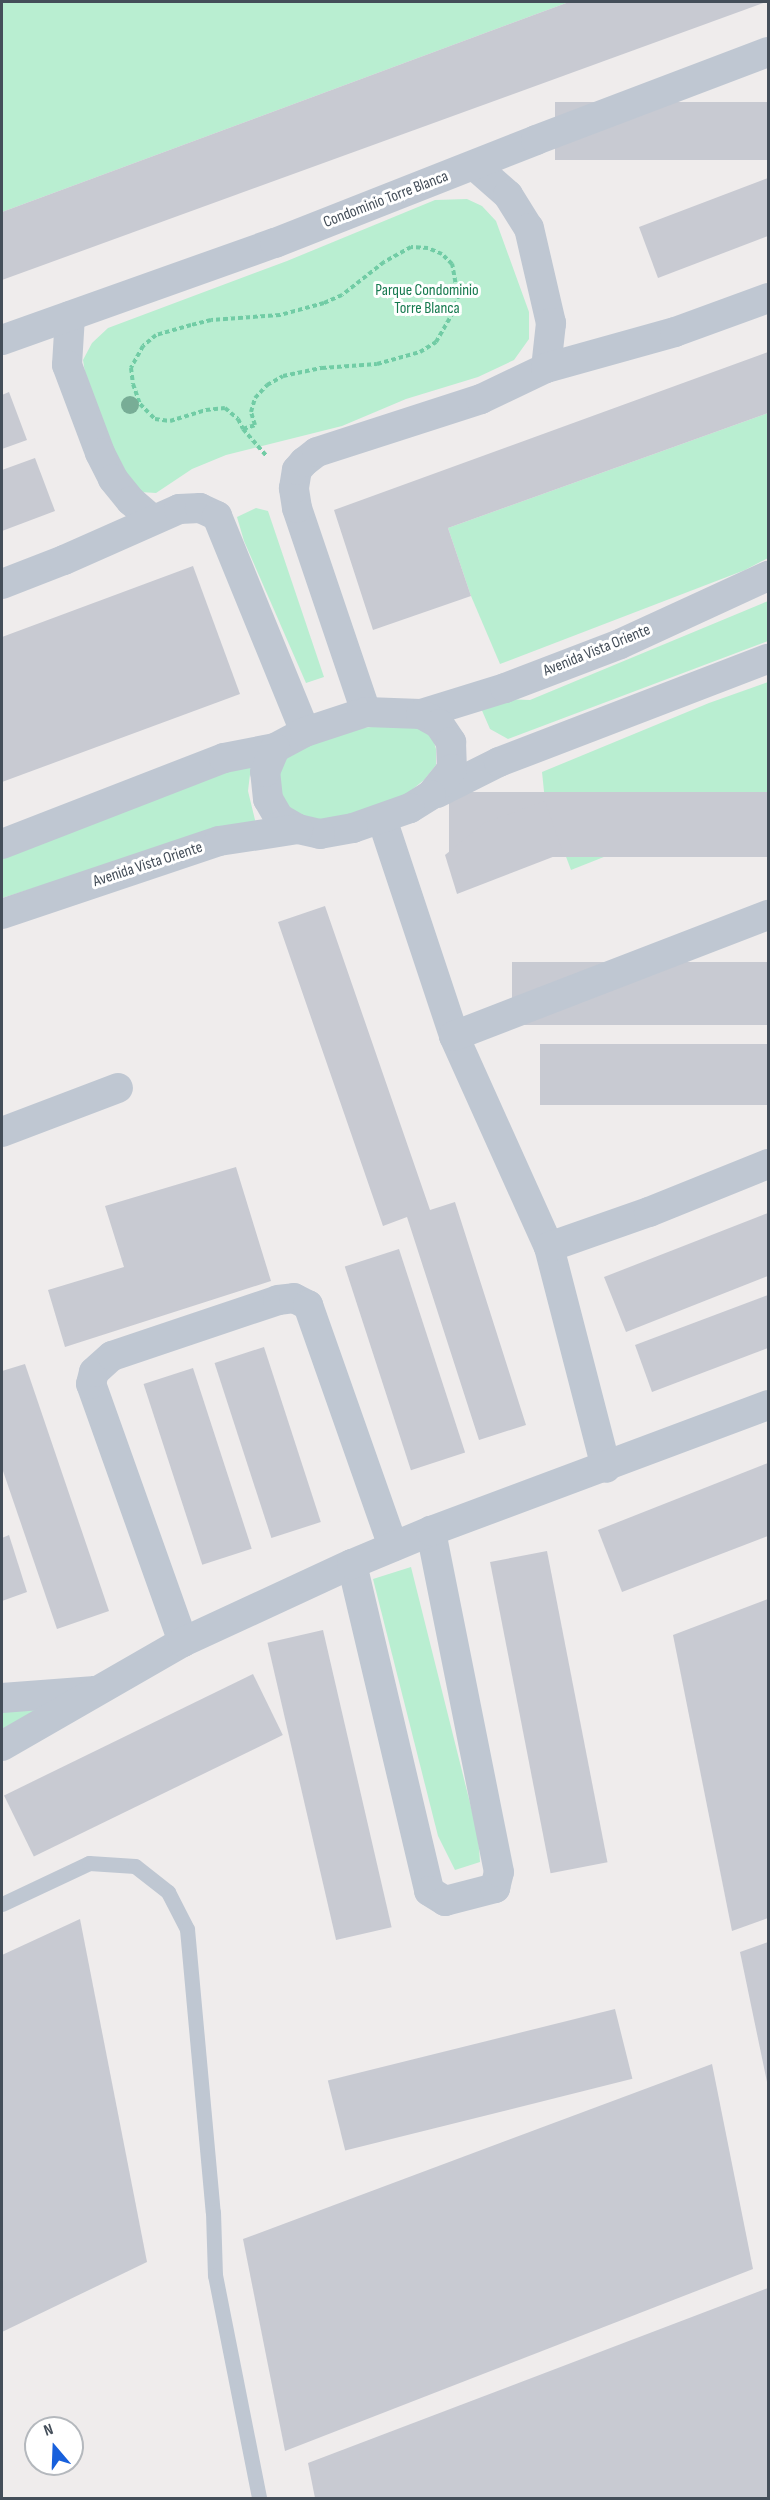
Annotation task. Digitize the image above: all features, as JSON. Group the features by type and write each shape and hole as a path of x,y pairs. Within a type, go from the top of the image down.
{"street":[{"name":"Condominio Torre Blanca","path":"2,340 275,243 768,52"},
{"path":"475,166 508,195 529,228 551,323 546,368"},
{"path":"366,712 297,508 294,488 297,470 317,452 481,399 546,368 665,335 768,298"},
{"path":"70,316 67,365 87,421 113,479 131,501 152,519"},
{"path":"2,584 120,536 152,519 178,509 200,508 217,516 305,732"},
{"name":"Avenida Vista Oriente","path":"2,844 224,758 275,748 305,732 366,712 421,714 505,688 620,644 768,576"},
{"name":"Avenida Vista Oriente","path":"2,914 219,842 298,829 320,834 382,819 410,808 499,762 768,659"},
{"name":"Avenida Vista Oriente","path":"421,714 439,724 451,742 452,770 432,795"},
{"path":"275,748 265,772 268,799 279,818 298,829"},
{"path":"382,819 454,1036 549,1247 606,1468"},
{"path":"454,1036 768,915"},
{"path":"2,1132 118,1088"},
{"path":"549,1247 649,1212 768,1164"},
{"path":"183,1642 91,1384 94,1371 112,1356 278,1300 294,1298 308,1305 393,1547"},
{"path":"2,1746 104,1690 183,1642 352,1564 431,1531 606,1468 768,1405"},
{"path":"352,1564 429,1891 446,1901 495,1888 500,1872 431,1531"},
{"path":"2,1698 104,1690"}],"lane":[{"path":"2,1904 89,1863 135,1866 168,1892 187,1929 213,2212 215,2275 259,2499"}],"path":[{"path":"411,247 428,248 442,254 452,264 458,297 453,313 436,342 420,352 377,364 322,368 283,375 267,385 255,398 251,412 255,425 243,429 238,419 225,408 206,410 170,421 155,419 140,404 133,384 131,368 136,356 156,335 191,324 211,320 280,315 324,303 342,295 384,262 411,247"}],"green space":[{"path":"2,2 569,2 2,212"},
{"name":"Parque Condominio Torre Blanca","path":"467,199 482,206 496,221 529,312 529,339 514,360 478,377 406,399 342,426 226,455 192,469 156,493 140,492 122,469 87,385 83,360 92,343 108,328 287,261 435,200"},
{"path":"768,413 768,558 745,570 500,664 471,596 448,528"},
{"path":"256,508 268,511 324,677 306,683 244,541 237,517"},
{"path":"768,601 768,641 508,739 490,729 480,706 503,699 530,700"},
{"path":"768,682 768,792 571,870 545,801 542,772 709,703"},
{"path":"416,724 432,735 436,749 436,765 424,780 403,797 321,823 282,816 278,757 328,730"},
{"path":"251,766 248,791 256,824 205,834 2,898 2,857 224,771"},
{"path":"411,1567 478,1835 480,1862 455,1870 438,1836 373,1579"},
{"path":"79,1697 2,1742 2,1702"}],"building":[{"path":"569,2 766,2 2,280 2,212"},
{"path":"555,102 768,102 768,160 555,160"},
{"path":"768,178 768,236 658,278 639,227"},
{"path":"768,352 768,413 448,528 471,596 373,630 334,510"},
{"path":"9,392 27,440 2,449 2,395"},
{"path":"35,458 55,511 2,531 2,470"},
{"path":"193,566 240,694 2,782 2,637"},
{"path":"449,792 768,792 768,857 449,857"},
{"path":"545,801 563,853 457,894 445,855 484,823"},
{"path":"325,906 430,1210 455,1202 526,1425 479,1440 407,1217 383,1226 278,922"},
{"path":"512,962 768,962 768,1025 512,1025"},
{"path":"540,1044 768,1044 768,1105 540,1105"},
{"path":"236,1167 271,1281 65,1347 48,1290 124,1267 105,1206"},
{"path":"768,1213 768,1276 626,1332 604,1277"},
{"path":"399,1249 465,1453 411,1470 345,1267"},
{"path":"768,1295 768,1348 652,1392 635,1345"},
{"path":"264,1347 321,1522 271,1538 215,1363"},
{"path":"25,1364 109,1611 57,1629 2,1468 2,1371"},
{"path":"193,1368 252,1549 202,1565 144,1384"},
{"path":"768,1463 768,1536 622,1592 598,1530"},
{"path":"9,1535 27,1592 2,1601 2,1538"},
{"path":"547,1551 607,1862 551,1873 490,1562"},
{"path":"768,1599 768,1918 732,1931 673,1635"},
{"path":"323,1630 392,1927 336,1940 267,1643"},
{"path":"253,1674 283,1735 34,1857 4,1795"},
{"path":"80,1919 147,2262 2,2332 2,1955"},
{"path":"768,1942 768,2082 767,2082 740,1952"},
{"path":"615,2009 632,2079 345,2150 328,2081"},
{"path":"712,2064 753,2269 285,2451 243,2239"},
{"path":"768,2288 768,2498 315,2498 308,2463"}]}
